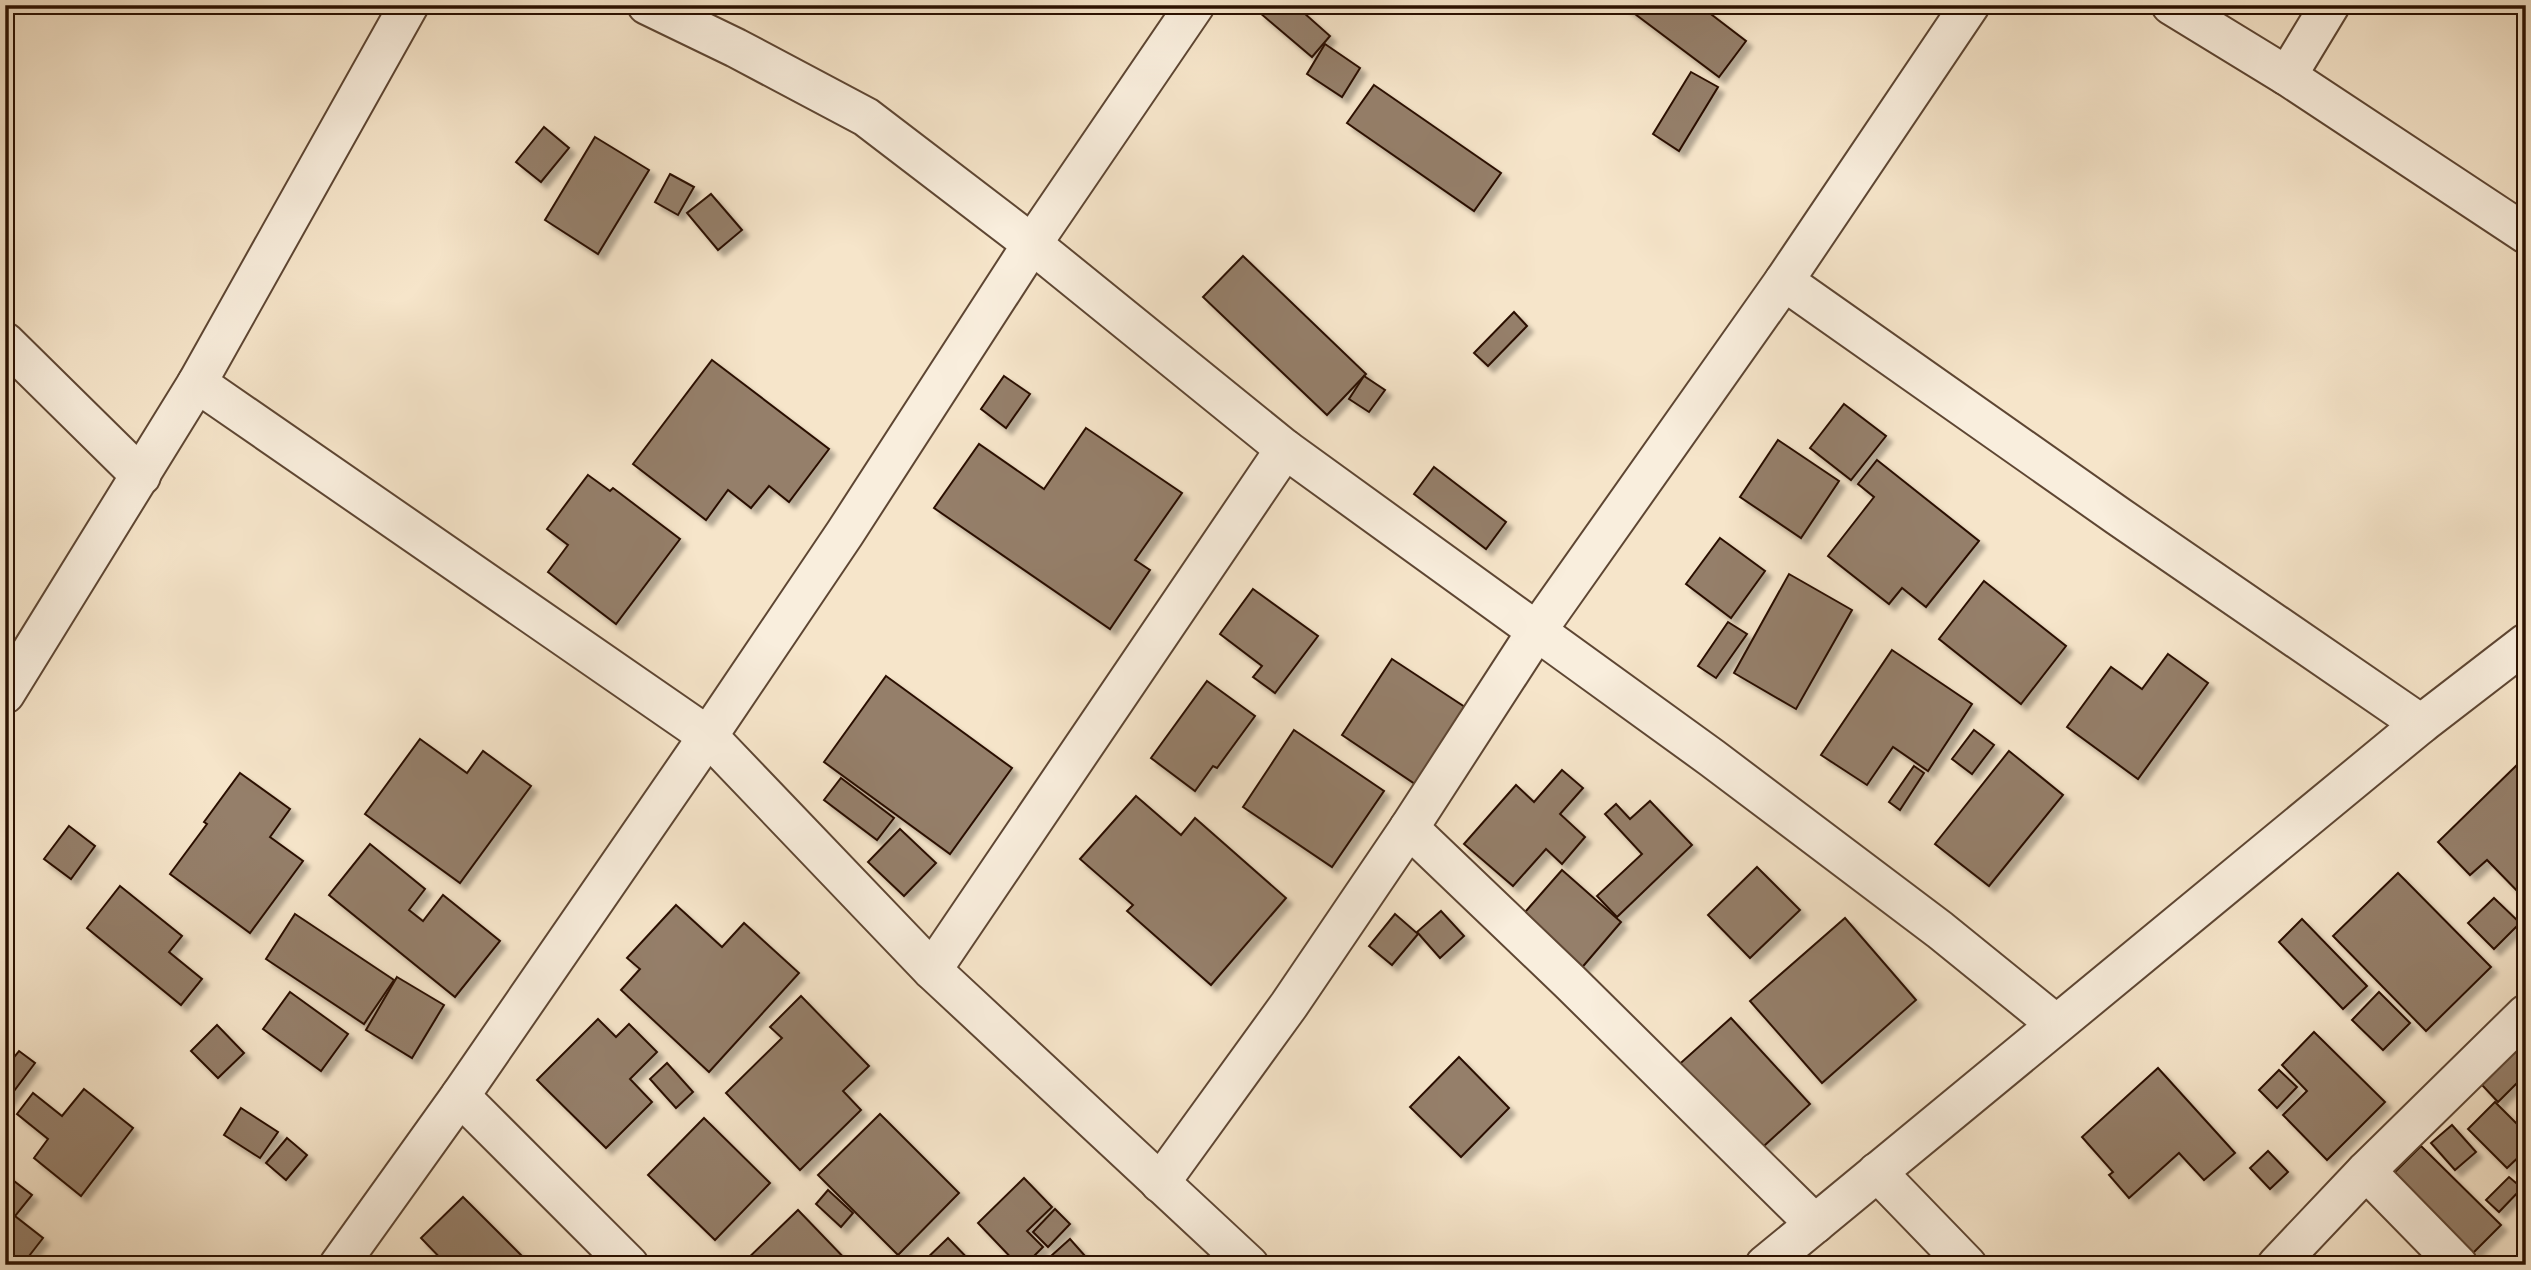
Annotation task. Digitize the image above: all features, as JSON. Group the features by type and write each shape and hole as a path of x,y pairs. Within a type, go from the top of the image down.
{"street":[{"path":"5,694 197,383 409,5"},
{"path":"647,5 736,48 866,117 1032,244 1285,449 1734,774 1940,930 2056,1024"},
{"path":"339,1265 460,1096 708,736 845,533 1032,244 1195,5"},
{"path":"1160,1183 1289,1005 1409,828 1536,632 1784,281 1970,5"},
{"path":"2171,5 2287,76 2526,234"},
{"path":"2287,76 2330,5"},
{"path":"1784,281 2118,516 2421,724"},
{"path":"5,342 141,476"},
{"path":"197,383 708,736 932,970 1249,1265"},
{"path":"932,970 1285,449"},
{"path":"1765,1265 2421,724 2526,643"},
{"path":"1409,828 1570,982 1815,1224"},
{"path":"2277,1265 2366,1171 2526,1014"},
{"path":"460,1096 629,1265"},
{"path":"2366,1171 2458,1265"},
{"path":"1877,1172 1967,1265"}],"building":[{"path":"1267,5 1295,5 1330,36 1312,57 1260,13"},
{"path":"1623,5 1699,5 1746,41 1719,77"},
{"path":"1325,44 1360,68 1342,97 1307,74"},
{"path":"1691,72 1718,87 1679,151 1653,134"},
{"path":"1374,85 1501,173 1474,211 1347,123"},
{"path":"544,127 569,148 541,182 516,162"},
{"path":"595,137 649,170 598,254 545,220"},
{"path":"670,174 694,187 678,215 655,202"},
{"path":"711,194 742,230 718,250 687,213"},
{"path":"1243,256 1366,374 1327,415 1203,297"},
{"path":"1514,312 1527,326 1488,366 1474,353"},
{"path":"712,360 829,449 789,502 769,486 751,508 728,490 706,520 633,464"},
{"path":"1004,376 1030,394 1006,428 981,409"},
{"path":"1364,376 1385,390 1369,412 1349,399"},
{"path":"1844,404 1886,436 1851,480 1810,448"},
{"path":"1086,428 1182,493 1135,560 1150,570 1110,629 934,508 979,444 1044,489"},
{"path":"1778,440 1839,481 1801,538 1740,497"},
{"path":"1877,460 1979,541 1926,607 1902,588 1889,604 1828,556 1874,497 1858,484"},
{"path":"1434,467 1506,522 1486,549 1414,494"},
{"path":"588,475 610,491 613,488 680,539 616,624 548,572 568,545 547,529"},
{"path":"1720,538 1765,571 1731,618 1686,584"},
{"path":"1789,574 1852,610 1796,709 1734,673"},
{"path":"1984,581 2066,646 2021,704 1939,639"},
{"path":"1253,589 1318,636 1275,693 1253,677 1262,666 1220,634"},
{"path":"1728,622 1747,634 1716,678 1698,666"},
{"path":"1892,650 1972,704 1928,771 1893,747 1867,785 1821,755"},
{"path":"2168,654 2208,683 2138,779 2067,727 2111,667 2142,689"},
{"path":"1392,659 1474,713 1424,790 1342,735"},
{"path":"886,676 1012,768 950,854 824,762"},
{"path":"1207,681 1255,716 1217,768 1213,766 1195,791 1151,758"},
{"path":"1294,730 1384,791 1332,867 1243,807"},
{"path":"1974,730 1994,745 1972,774 1952,759"},
{"path":"420,739 467,773 483,751 531,786 460,883 365,814"},
{"path":"2009,751 2063,795 1989,886 1935,844"},
{"path":"2519,763 2526,770 2526,900 2487,860 2470,875 2438,842"},
{"path":"1914,766 1924,773 1900,810 1889,802"},
{"path":"1562,770 1583,788 1560,814 1585,837 1562,864 1546,849 1513,886 1464,844 1516,785 1534,802"},
{"path":"240,773 290,809 270,837 303,861 250,933 170,874"},
{"path":"841,778 894,818 877,840 824,800"},
{"path":"1136,796 1181,835 1195,818 1286,898 1211,985 1127,911 1133,905 1080,859"},
{"path":"1650,801 1692,845 1617,917 1597,896 1642,854 1605,814 1616,804 1630,819"},
{"path":"69,826 95,846 71,879 44,859"},
{"path":"900,829 936,863 904,896 868,862"},
{"path":"370,844 425,889 409,910 423,921 443,895 500,941 455,997 329,895"},
{"path":"1757,867 1800,910 1750,958 1708,915"},
{"path":"1562,870 1621,922 1579,971 1519,919"},
{"path":"2398,873 2491,967 2426,1031 2333,936"},
{"path":"120,886 182,936 169,952 202,979 181,1005 87,928"},
{"path":"2494,898 2520,923 2494,949 2468,923"},
{"path":"676,905 722,947 744,923 799,973 709,1072 621,990 640,969 627,958"},
{"path":"1441,911 1464,936 1440,958 1417,932"},
{"path":"295,914 394,980 364,1024 266,959"},
{"path":"1395,914 1418,934 1392,965 1369,946"},
{"path":"1845,918 1916,1000 1822,1083 1750,1001"},
{"path":"2302,919 2367,986 2343,1009 2279,942"},
{"path":"397,977 444,1005 412,1058 366,1030"},
{"path":"290,992 348,1034 321,1071 263,1029"},
{"path":"2379,992 2410,1023 2383,1050 2352,1020"},
{"path":"801,996 869,1066 843,1091 861,1110 800,1170 726,1093 782,1038 770,1027"},
{"path":"1731,1018 1810,1104 1753,1156 1674,1069"},
{"path":"598,1019 616,1037 629,1024 657,1052 630,1079 652,1102 606,1148 537,1080"},
{"path":"217,1025 244,1053 218,1078 191,1051"},
{"path":"2314,1032 2385,1102 2327,1160 2283,1115 2307,1091 2282,1065"},
{"path":"2526,1041 2526,1074 2498,1102 2482,1085"},
{"path":"19,1051 35,1063 5,1103 5,1068"},
{"path":"1459,1057 1509,1108 1461,1157 1410,1107"},
{"path":"667,1063 693,1092 676,1108 650,1079"},
{"path":"2158,1068 2235,1153 2204,1180 2179,1153 2129,1198 2109,1175 2113,1172 2082,1137"},
{"path":"2279,1070 2297,1087 2277,1108 2259,1090"},
{"path":"84,1089 133,1128 81,1196 34,1158 48,1139 17,1114 33,1093 62,1116"},
{"path":"2495,1102 2526,1133 2526,1150 2507,1168 2468,1129"},
{"path":"241,1108 278,1132 260,1158 224,1135"},
{"path":"880,1114 959,1193 898,1255 818,1175"},
{"path":"704,1118 770,1183 715,1240 648,1175"},
{"path":"2452,1125 2476,1152 2455,1170 2431,1143"},
{"path":"287,1138 307,1155 286,1180 266,1163"},
{"path":"2421,1146 2501,1225 2473,1253 2394,1173"},
{"path":"2268,1151 2288,1172 2270,1189 2250,1168"},
{"path":"5,1174 32,1195 15,1216 43,1238 22,1265 5,1265"},
{"path":"2509,1177 2522,1188 2499,1212 2486,1200"},
{"path":"1024,1178 1052,1207 1027,1231 1043,1247 1025,1265 1018,1265 978,1223"},
{"path":"828,1190 853,1213 841,1227 816,1204"},
{"path":"463,1197 527,1261 523,1265 447,1265 421,1238"},
{"path":"1055,1209 1070,1224 1048,1247 1033,1232"},
{"path":"798,1210 851,1265 741,1265"},
{"path":"948,1238 974,1265 920,1265"},
{"path":"1070,1239 1093,1265 1041,1265"},
{"path":"416,1257 424,1265 409,1265"}]}
